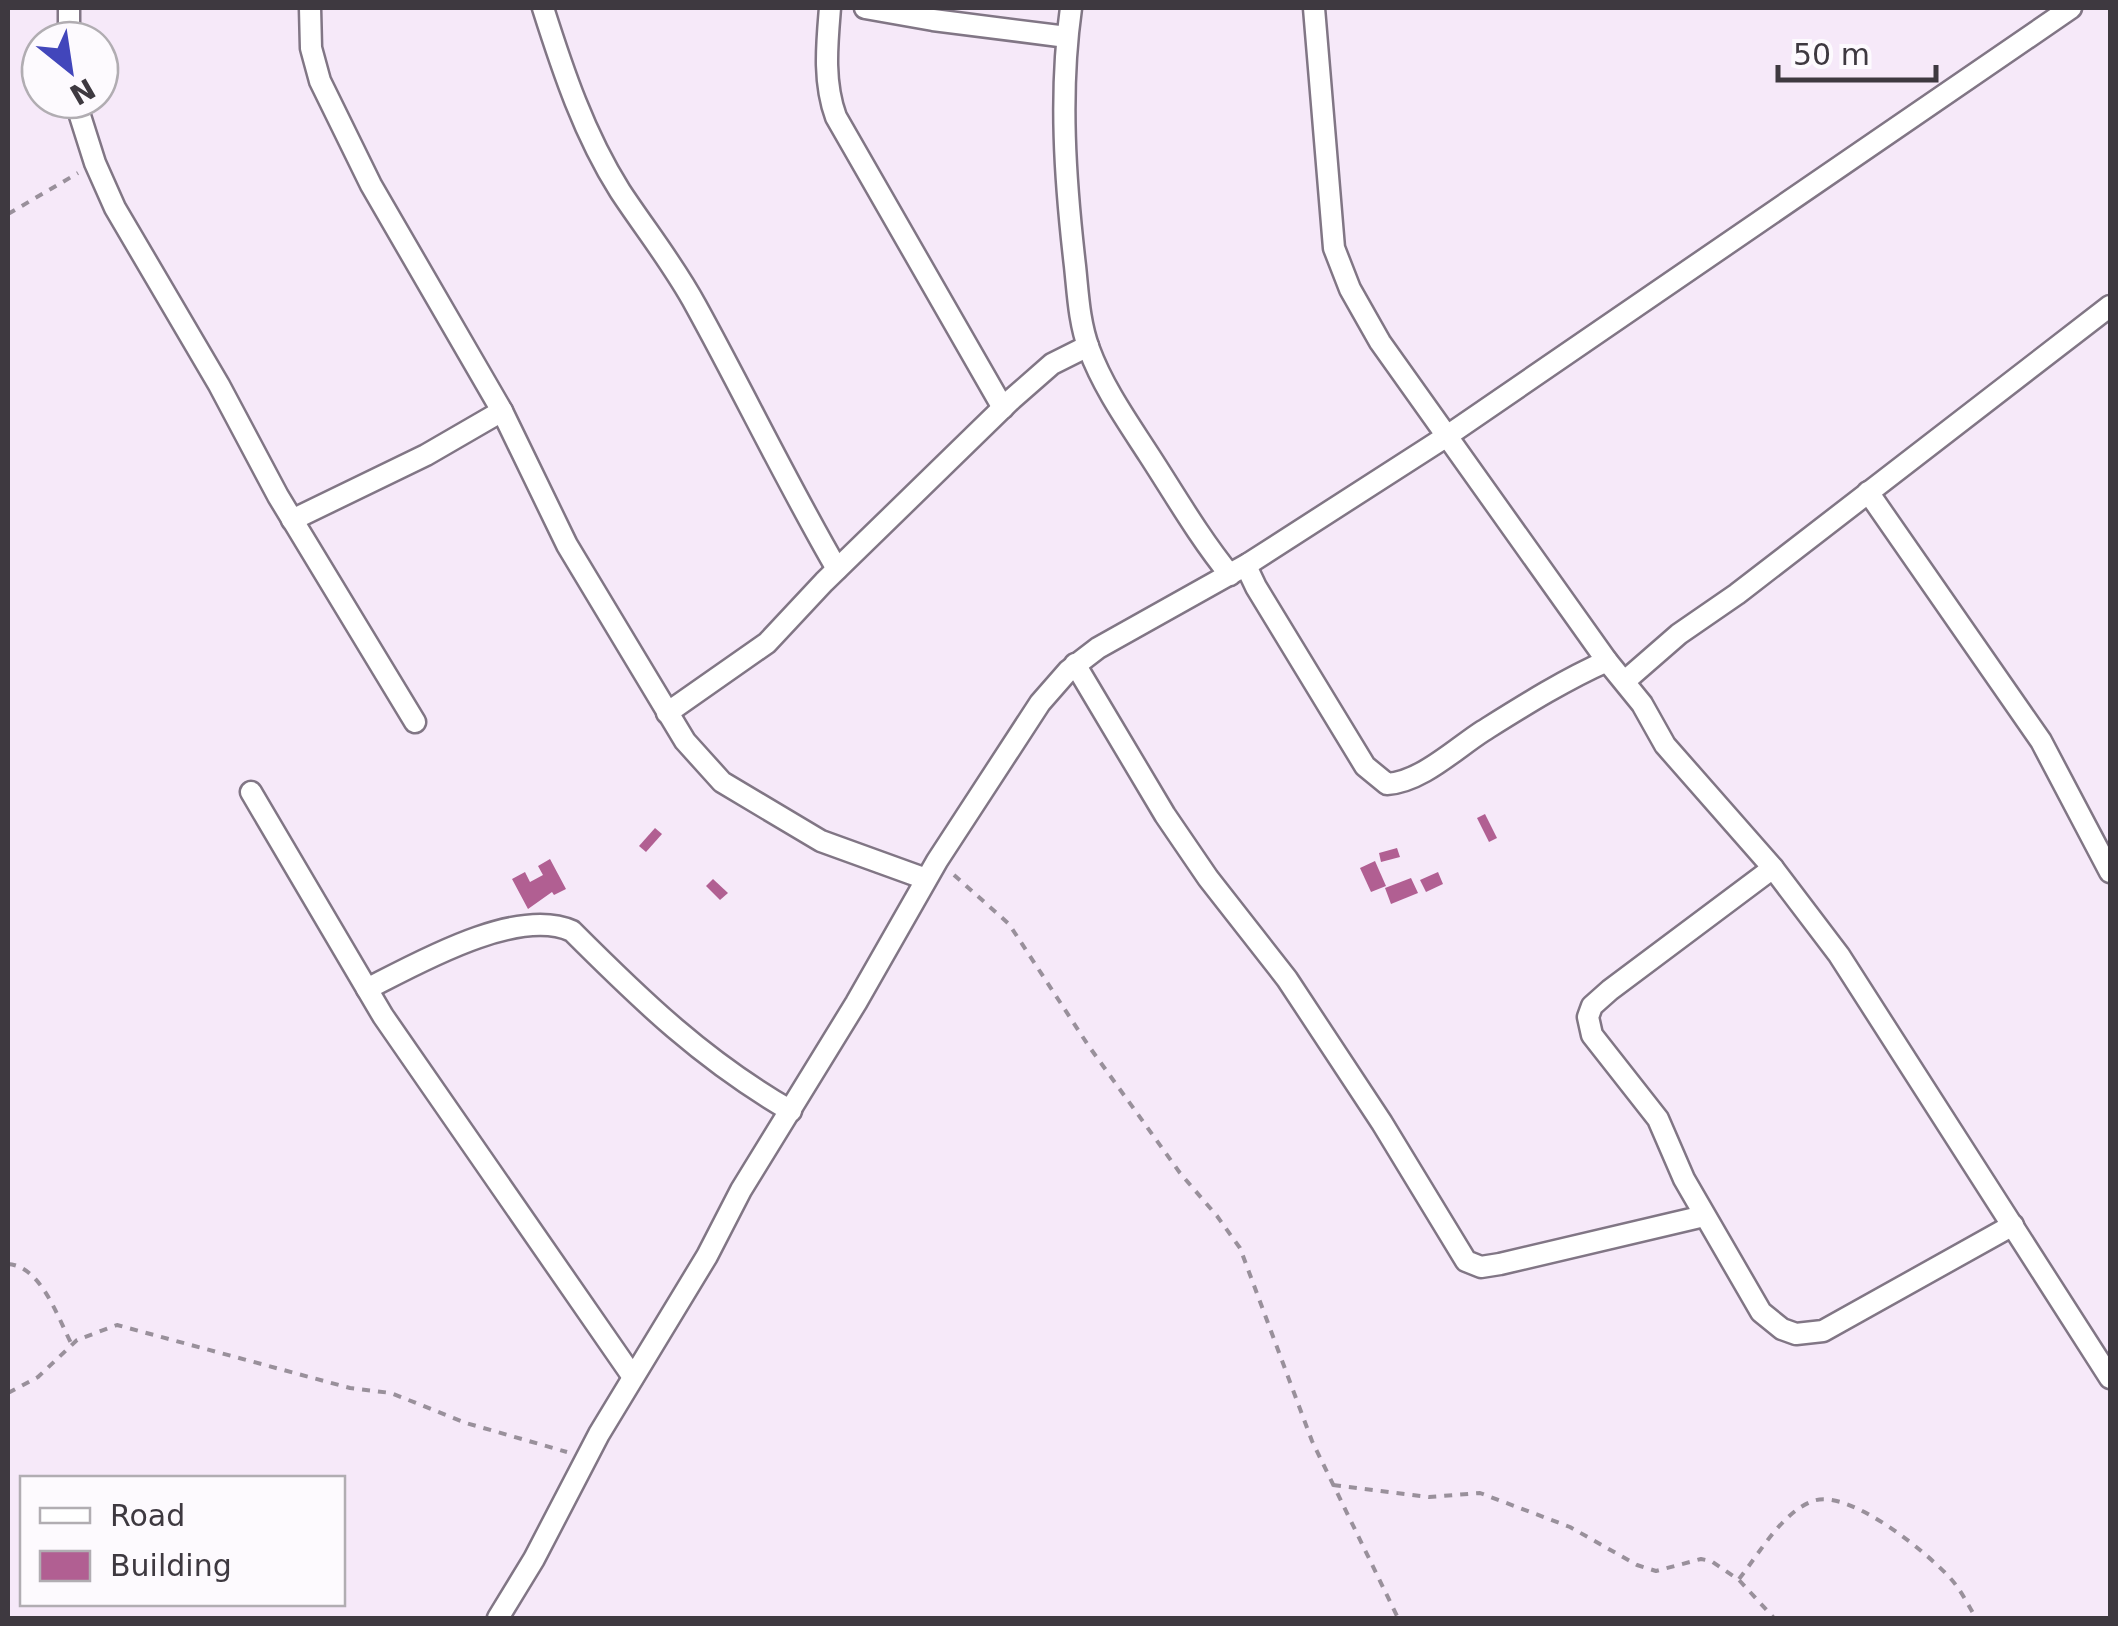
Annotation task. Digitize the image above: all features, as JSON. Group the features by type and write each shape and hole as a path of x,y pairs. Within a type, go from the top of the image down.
{"street":[{"path":"310,8 311,48 320,81 407,250 502,411 567,544 685,741 722,782 820,841 932,870"},
{"path":"544,8 576,106 593,143 696,304 749,410 837,569"},
{"path":"830,8 827,71 836,117 1003,408"},
{"path":"865,8 1067,37"},
{"path":"1071,8 1063,98 1071,236 1081,323 1088,346 1100,376 1211,552 1239,569 1247,568 1352,746 1374,776 1387,784 1412,778 1578,674 1608,661"},
{"path":"1314,8 1330,217 1337,258 1380,342 1625,681 1665,745 1772,868 1838,955 2110,1378"},
{"path":"498,1618 534,1560 632,1377 932,870 1040,704 1076,664 1239,569 1447,436 2070,8"},
{"path":"82,120 95,163 116,208 292,520 415,722"},
{"path":"1625,681 1679,634 1737,594 2110,306"},
{"path":"666,713 766,642 1003,408 1052,364 1088,346"},
{"path":"292,520 426,455 502,411"},
{"path":"1868,492 2042,741 2110,872"},
{"path":"1076,664 1165,815 1208,878 1288,980 1466,1261 1481,1267 1500,1264 1704,1216"},
{"path":"250,792 368,989 632,1377"},
{"path":"1772,868 1610,990 1592,1006 1588,1017 1592,1035 1658,1119 1704,1216 1760,1312 1782,1329 1809,1335 1848,1319 2013,1225"},
{"path":"368,989 464,941 519,929 562,927 572,931 670,1028 724,1070 791,1110"}],"path":[{"path":"8,214 95,163"},
{"path":"932,870 1009,924 1088,1044 1180,1173 1240,1248 1312,1441 1398,1618"},
{"path":"8,1264 23,1267 36,1282 72,1344"},
{"path":"8,1394 38,1377 72,1344 110,1326 146,1332 350,1388 391,1393 520,1441 588,1457"},
{"path":"1333,1485 1429,1497 1480,1494 1570,1527 1656,1571 1701,1559 1711,1561 1738,1580 1774,1618"},
{"path":"1738,1580 1792,1514 1810,1502 1826,1498 1842,1501 1874,1518 1936,1563 1955,1584 1976,1618"}],"building":[{"path":"1485,814 1497,838 1489,842 1477,818"},
{"path":"655,828 662,834 646,852 639,846"},
{"path":"1397,848 1400,857 1381,862 1379,853"},
{"path":"550,859 566,889 554,895 552,892 528,909 512,879 525,872 530,882 543,875 538,866"},
{"path":"1375,861 1386,886 1371,892 1360,868"},
{"path":"1438,872 1443,884 1426,892 1420,880"},
{"path":"1411,878 1418,893 1391,904 1385,888"},
{"path":"713,879 728,893 720,900 706,886"}]}
